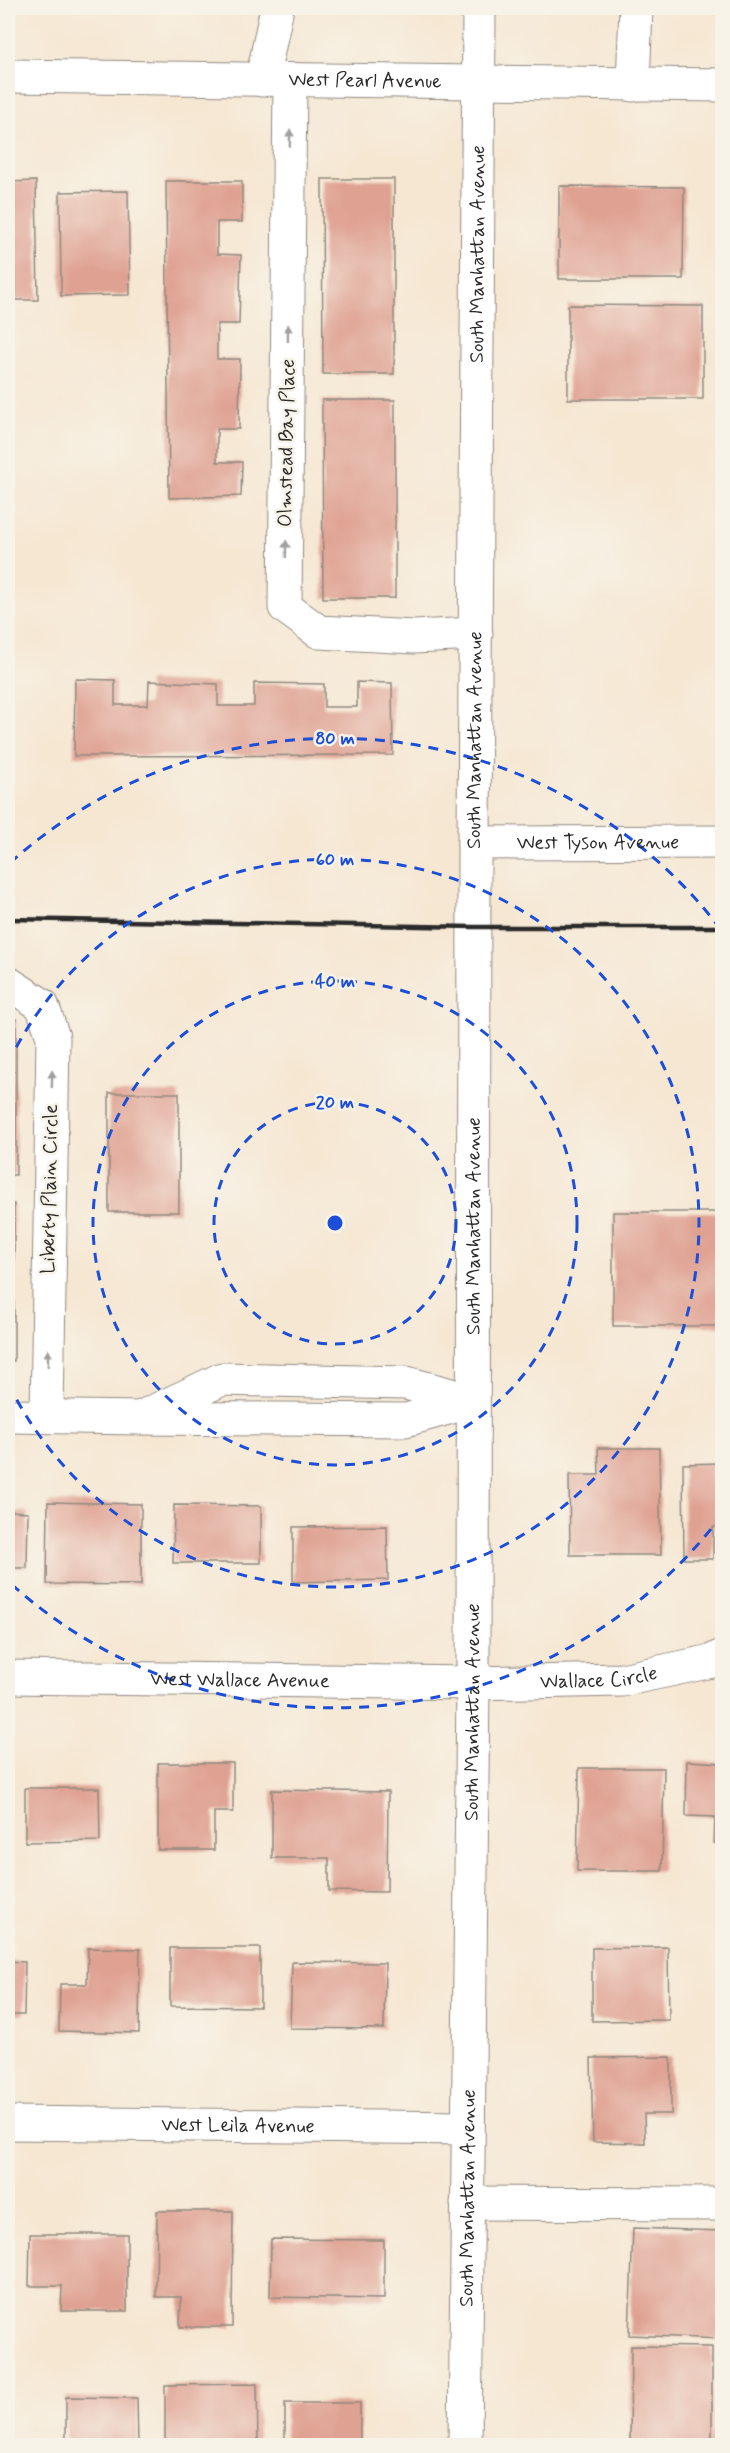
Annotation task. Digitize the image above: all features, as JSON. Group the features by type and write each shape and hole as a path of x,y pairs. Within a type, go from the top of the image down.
{"street":[{"name":"Olmstead Bay Place","path":"277,8 276,80 285,607 319,632 414,637 476,634"},
{"name":"South Manhattan Avenue","path":"465,2445 473,1683 474,843 479,8"},
{"path":"633,85 636,8"},
{"name":"West Pearl Avenue","path":"8,76 723,86"},
{"name":"West Tyson Avenue","path":"474,843 723,842"},
{"name":"Liberty Plain Circle","path":"8,983 42,1005 53,1037 47,1416"},
{"path":"140,1418 222,1379 406,1383 473,1401"},
{"path":"278,1381 278,1420"},
{"path":"8,1416 406,1420 473,1401"},
{"name":"Wallace Circle","path":"473,1683 622,1680 712,1661 723,1656"},
{"name":"West Wallace Avenue","path":"8,1677 473,1683"},
{"name":"West Leila Avenue","path":"8,2123 467,2128"},
{"path":"467,2203 723,2204"}],"building":[{"path":"322,179 394,179 394,374 323,374"},
{"path":"36,181 38,300 8,300 8,182"},
{"path":"166,181 242,181 242,222 217,222 217,254 241,255 239,324 217,324 217,359 240,359 239,429 217,429 217,462 242,462 241,496 169,498"},
{"path":"559,186 684,187 683,279 559,279"},
{"path":"128,191 130,295 61,296 60,192"},
{"path":"568,305 703,306 703,399 568,399"},
{"path":"322,400 395,400 395,598 323,598"},
{"path":"75,679 115,680 115,705 148,705 149,681 218,684 218,706 254,706 254,683 324,684 324,707 357,707 357,682 392,683 393,755 74,756"},
{"path":"8,1019 16,1019 16,1175 8,1175"},
{"path":"109,1093 179,1093 179,1212 109,1212"},
{"path":"8,1204 14,1204 14,1361 8,1361"},
{"path":"613,1212 722,1212 722,1326 613,1326"},
{"path":"598,1448 659,1448 661,1555 570,1555 569,1475 599,1475"},
{"path":"722,1463 722,1527 713,1527 713,1559 684,1559 683,1464"},
{"path":"48,1502 141,1504 141,1585 47,1584"},
{"path":"174,1505 261,1506 261,1563 173,1563"},
{"path":"8,1511 28,1512 27,1568 8,1568"},
{"path":"387,1526 388,1580 293,1582 293,1527"},
{"path":"687,1761 722,1763 722,1844 714,1843 715,1817 686,1816"},
{"path":"158,1763 233,1763 233,1812 214,1812 214,1850 158,1850"},
{"path":"579,1768 664,1768 662,1871 577,1871"},
{"path":"25,1788 99,1788 100,1841 25,1842"},
{"path":"272,1790 388,1792 387,1892 329,1891 329,1858 272,1858"},
{"path":"668,1947 669,2020 592,2021 592,1948"},
{"path":"88,1948 140,1949 139,2033 59,2031 60,1984 87,1984"},
{"path":"170,1948 260,1948 260,2007 170,2006"},
{"path":"8,1961 25,1962 24,2015 8,2015"},
{"path":"292,1962 385,1963 384,2029 290,2028"},
{"path":"671,2057 671,2114 644,2114 645,2143 593,2142 591,2058"},
{"path":"157,2211 233,2211 232,2327 180,2327 181,2297 156,2297"},
{"path":"633,2228 722,2231 722,2339 629,2335"},
{"path":"30,2234 127,2234 127,2311 61,2311 62,2286 29,2286"},
{"path":"271,2239 384,2240 384,2299 270,2297"},
{"path":"631,2346 712,2347 712,2446 630,2446"},
{"path":"257,2384 258,2446 165,2446 165,2385"},
{"path":"66,2397 137,2398 138,2446 66,2446"},
{"path":"285,2403 360,2403 360,2446 285,2446"}],"railway":[{"path":"8,919 474,927 722,927"}]}
